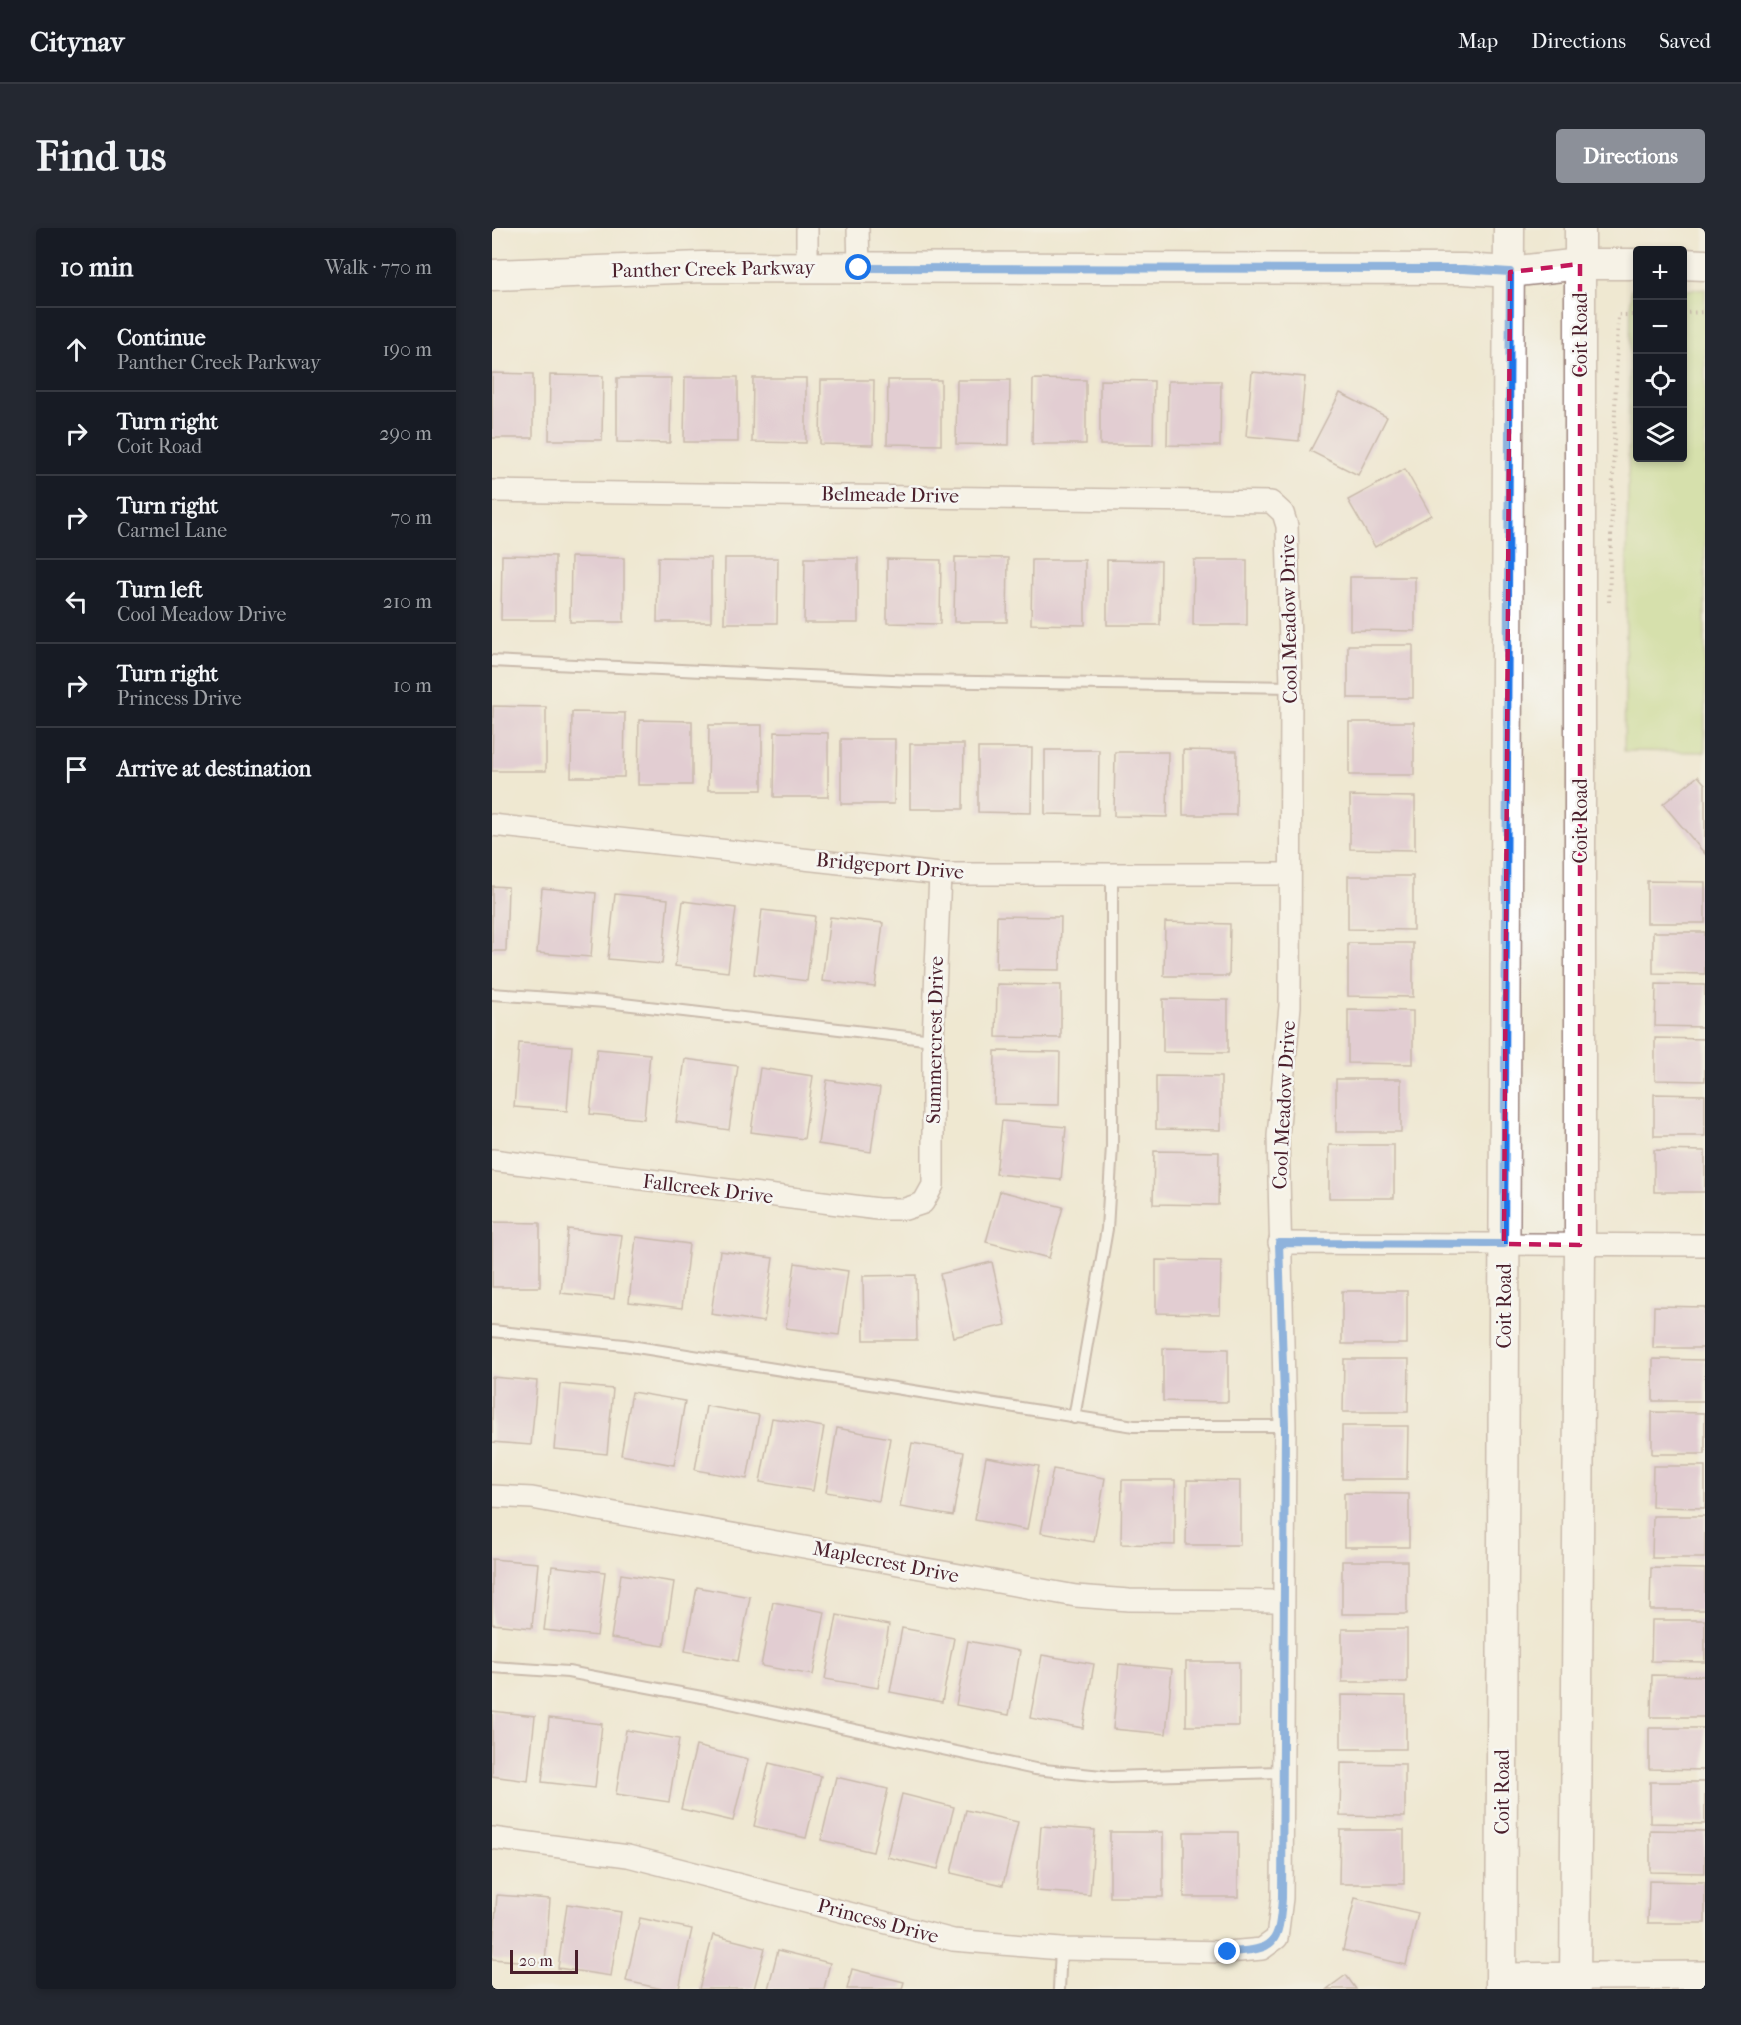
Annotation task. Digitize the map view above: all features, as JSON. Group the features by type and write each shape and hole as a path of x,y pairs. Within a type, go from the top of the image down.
{"main road":[{"name":"Coit Road","path":"1501,1983 1509,228"},
{"name":"Coit Road","path":"1575,1982 1580,1245 1580,228"},
{"name":"Panther Creek Parkway","path":"492,275 663,268 1440,269 1510,272 1581,264 1633,264"},
{"path":"1687,264 1705,265"}],"street":[{"path":"807,228 807,268"},
{"path":"858,228 859,268"},
{"name":"Belmeade Drive","path":"492,491 1251,501 1271,502 1283,513"},
{"name":"Cool Meadow Drive","path":"1271,1945 1280,1929 1282,1898 1282,1601 1285,1426 1278,1136 1290,1006 1291,687 1288,538 1283,513"},
{"name":"Bridgeport Drive","path":"492,825 940,874 1290,874"},
{"name":"Summercrest Drive","path":"924,1203 933,1185 933,1040 940,874"},
{"name":"Fallcreek Drive","path":"492,1160 878,1209 905,1209 924,1203"},
{"path":"1279,1243 1705,1245"},
{"name":"Maplecrest Drive","path":"492,1496 532,1498 1076,1596 1129,1600 1282,1601"},
{"name":"Princess Drive","path":"492,1838 628,1856 953,1940 1061,1949 1228,1952 1255,1950 1271,1945"},
{"path":"1501,1983 1575,1982 1705,1975"}],"lane":[{"path":"492,661 913,681 1291,687"},
{"path":"1074,1418 1107,1229 1112,1146 1112,874"},
{"path":"492,994 606,1002 933,1040"},
{"path":"492,1331 624,1345 1134,1426 1285,1426"},
{"path":"492,1667 568,1672 712,1699 1035,1769 1111,1777 1283,1772"},
{"path":"1059,1989 1061,1949"}],"path":[{"path":"1687,313 1705,312"},
{"path":"1608,603 1618,315 1633,315"}],"highlighted area":[{"path":"1580,264 1580,1245 1504,1244 1510,272"}],"green space":[{"path":"1705,289 1705,752 1624,751 1631,290 1633,290 1633,462 1687,462 1687,290"}],"building":[{"path":"1252,372 1305,377 1299,441 1246,436"},
{"path":"492,373 533,374 533,438 492,438"},
{"path":"550,375 603,376 602,440 549,440"},
{"path":"685,377 738,377 738,442 684,442"},
{"path":"617,378 671,378 670,443 617,442"},
{"path":"753,378 806,378 806,443 752,442"},
{"path":"1033,379 1086,380 1086,444 1032,444"},
{"path":"821,380 874,380 873,445 820,444"},
{"path":"888,380 941,380 941,445 887,444"},
{"path":"957,380 1010,380 1009,445 956,444"},
{"path":"1100,380 1154,381 1153,445 1100,445"},
{"path":"1168,381 1221,381 1220,446 1167,445"},
{"path":"1340,393 1387,417 1358,475 1310,451"},
{"path":"1405,469 1431,515 1375,547 1348,500"},
{"path":"502,555 555,556 555,620 501,620"},
{"path":"571,557 624,558 624,622 570,622"},
{"path":"658,557 711,558 711,622 657,622"},
{"path":"955,557 1008,558 1007,622 954,622"},
{"path":"725,558 778,558 777,623 724,623"},
{"path":"805,558 858,558 858,623 804,623"},
{"path":"887,559 941,560 940,624 887,623"},
{"path":"1032,560 1085,560 1085,625 1031,624"},
{"path":"1107,560 1161,561 1160,625 1107,625"},
{"path":"1194,560 1247,560 1247,625 1193,625"},
{"path":"1350,577 1415,577 1415,631 1350,630"},
{"path":"1348,645 1413,645 1413,698 1348,698"},
{"path":"493,706 546,707 546,771 492,771"},
{"path":"572,712 625,713 624,777 571,777"},
{"path":"639,720 692,721 692,785 638,785"},
{"path":"1349,722 1414,722 1414,775 1349,775"},
{"path":"709,725 762,725 762,790 708,790"},
{"path":"775,732 828,733 828,797 774,797"},
{"path":"841,739 895,739 894,804 841,804"},
{"path":"910,744 964,744 963,809 910,809"},
{"path":"978,748 1032,748 1031,813 978,812"},
{"path":"1045,750 1099,750 1098,815 1045,814"},
{"path":"1183,750 1237,751 1236,815 1183,815"},
{"path":"1115,752 1168,752 1167,817 1114,816"},
{"path":"1698,776 1705,784 1705,854 1663,804"},
{"path":"1350,796 1415,797 1415,850 1350,849"},
{"path":"1348,876 1413,876 1413,930 1348,929"},
{"path":"1647,881 1705,882 1705,923 1647,923"},
{"path":"492,886 508,887 506,951 492,951"},
{"path":"542,888 596,893 591,957 537,953"},
{"path":"615,894 668,899 662,964 608,959"},
{"path":"683,901 736,908 728,972 675,966"},
{"path":"762,910 815,916 807,981 754,974"},
{"path":"997,916 1061,917 1060,970 996,969"},
{"path":"830,917 883,923 875,987 822,981"},
{"path":"1165,922 1230,924 1229,976 1164,976"},
{"path":"1653,932 1705,932 1705,974 1653,973"},
{"path":"1348,943 1413,943 1413,997 1348,996"},
{"path":"997,984 1061,985 1061,1038 996,1037"},
{"path":"1656,984 1705,985 1705,1027 1655,1026"},
{"path":"1163,999 1228,1000 1228,1053 1163,1052"},
{"path":"1348,1010 1413,1011 1413,1064 1348,1063"},
{"path":"1655,1038 1705,1039 1705,1081 1655,1080"},
{"path":"519,1043 572,1046 567,1111 514,1107"},
{"path":"597,1049 650,1054 644,1119 590,1114"},
{"path":"995,1051 1060,1052 1059,1105 994,1104"},
{"path":"685,1059 738,1066 729,1130 676,1122"},
{"path":"760,1068 813,1076 804,1139 751,1132"},
{"path":"1156,1076 1221,1077 1221,1130 1156,1129"},
{"path":"1336,1079 1401,1079 1401,1132 1336,1132"},
{"path":"827,1080 880,1088 871,1152 818,1144"},
{"path":"1654,1094 1705,1095 1705,1136 1654,1136"},
{"path":"1002,1121 1066,1127 1061,1180 996,1174"},
{"path":"1329,1145 1394,1145 1394,1198 1329,1198"},
{"path":"1654,1150 1705,1151 1705,1192 1654,1192"},
{"path":"1154,1151 1219,1152 1218,1205 1153,1204"},
{"path":"1000,1191 1063,1207 1049,1258 986,1242"},
{"path":"492,1222 540,1223 540,1287 492,1287"},
{"path":"568,1229 622,1235 614,1299 561,1293"},
{"path":"636,1237 689,1244 682,1308 629,1302"},
{"path":"720,1251 773,1258 764,1322 711,1314"},
{"path":"1156,1260 1221,1261 1220,1314 1156,1313"},
{"path":"992,1262 1006,1325 953,1337 940,1274"},
{"path":"795,1263 848,1271 839,1335 786,1328"},
{"path":"916,1275 917,1340 864,1340 863,1276"},
{"path":"1342,1291 1407,1291 1407,1344 1342,1344"},
{"path":"1654,1306 1705,1307 1705,1348 1653,1348"},
{"path":"1163,1348 1228,1349 1228,1402 1163,1401"},
{"path":"1344,1359 1409,1359 1408,1412 1343,1412"},
{"path":"1653,1359 1705,1360 1705,1401 1653,1401"},
{"path":"492,1377 537,1381 531,1445 492,1442"},
{"path":"560,1384 613,1389 607,1454 554,1449"},
{"path":"632,1392 685,1401 674,1465 621,1455"},
{"path":"706,1406 759,1415 747,1479 695,1470"},
{"path":"1652,1412 1705,1413 1705,1454 1652,1454"},
{"path":"772,1418 824,1427 813,1491 760,1482"},
{"path":"1342,1426 1408,1426 1407,1479 1342,1479"},
{"path":"837,1428 890,1438 879,1501 826,1492"},
{"path":"912,1443 964,1452 953,1516 900,1507"},
{"path":"986,1457 1039,1466 1027,1530 975,1520"},
{"path":"1653,1466 1705,1466 1705,1508 1652,1507"},
{"path":"1053,1469 1105,1478 1094,1542 1041,1533"},
{"path":"1122,1480 1175,1480 1175,1545 1121,1544"},
{"path":"1187,1480 1240,1481 1240,1545 1186,1545"},
{"path":"1344,1493 1409,1494 1409,1547 1344,1547"},
{"path":"1653,1516 1705,1516 1705,1558 1652,1558"},
{"path":"492,1559 538,1563 532,1628 492,1624"},
{"path":"1342,1561 1407,1561 1407,1614 1342,1614"},
{"path":"552,1566 605,1572 597,1636 544,1630"},
{"path":"1651,1568 1705,1569 1705,1610 1650,1610"},
{"path":"621,1574 674,1582 664,1646 611,1638"},
{"path":"697,1587 750,1597 738,1661 685,1651"},
{"path":"773,1602 825,1612 813,1675 761,1666"},
{"path":"837,1615 889,1625 878,1688 825,1679"},
{"path":"1652,1620 1705,1620 1705,1662 1651,1661"},
{"path":"902,1628 954,1638 942,1702 890,1692"},
{"path":"1342,1629 1407,1629 1407,1682 1342,1682"},
{"path":"968,1641 1020,1651 1009,1715 956,1705"},
{"path":"1042,1655 1094,1664 1083,1728 1030,1718"},
{"path":"1186,1662 1239,1662 1239,1726 1186,1726"},
{"path":"1119,1664 1172,1669 1166,1734 1113,1729"},
{"path":"1652,1675 1705,1676 1705,1717 1651,1717"},
{"path":"1341,1695 1406,1696 1406,1749 1341,1749"},
{"path":"492,1711 535,1716 528,1781 492,1776"},
{"path":"549,1718 602,1724 595,1788 542,1782"},
{"path":"1649,1728 1705,1728 1705,1770 1649,1769"},
{"path":"626,1730 679,1739 669,1802 616,1794"},
{"path":"696,1746 748,1759 733,1821 681,1809"},
{"path":"769,1763 821,1776 806,1838 754,1826"},
{"path":"1341,1763 1405,1764 1405,1817 1340,1816"},
{"path":"836,1777 888,1789 873,1852 821,1840"},
{"path":"1650,1782 1705,1782 1705,1824 1650,1823"},
{"path":"902,1794 954,1807 938,1869 887,1857"},
{"path":"966,1810 1018,1822 1003,1885 951,1873"},
{"path":"1041,1826 1095,1830 1090,1895 1036,1891"},
{"path":"1340,1830 1404,1830 1404,1884 1339,1884"},
{"path":"1650,1830 1705,1831 1705,1873 1650,1872"},
{"path":"1110,1832 1163,1832 1163,1897 1110,1897"},
{"path":"1184,1832 1238,1832 1238,1897 1184,1897"},
{"path":"1649,1881 1705,1882 1705,1923 1648,1923"},
{"path":"497,1895 550,1899 545,1963 492,1959"},
{"path":"1355,1898 1418,1913 1406,1965 1343,1950"},
{"path":"567,1904 621,1912 611,1976 558,1968"},
{"path":"640,1918 692,1929 679,1989 662,1989 626,1981"},
{"path":"713,1935 765,1948 754,1989 699,1989"},
{"path":"778,1950 830,1963 824,1989 768,1989"},
{"path":"852,1969 904,1982 902,1989 847,1989"},
{"path":"1346,1975 1356,1989 1327,1989"}],"route":[{"path":"859,268 1463,269 1510,272 1504,1244 1279,1243 1285,1426 1280,1929 1274,1943 1262,1949 1228,1952"}]}
